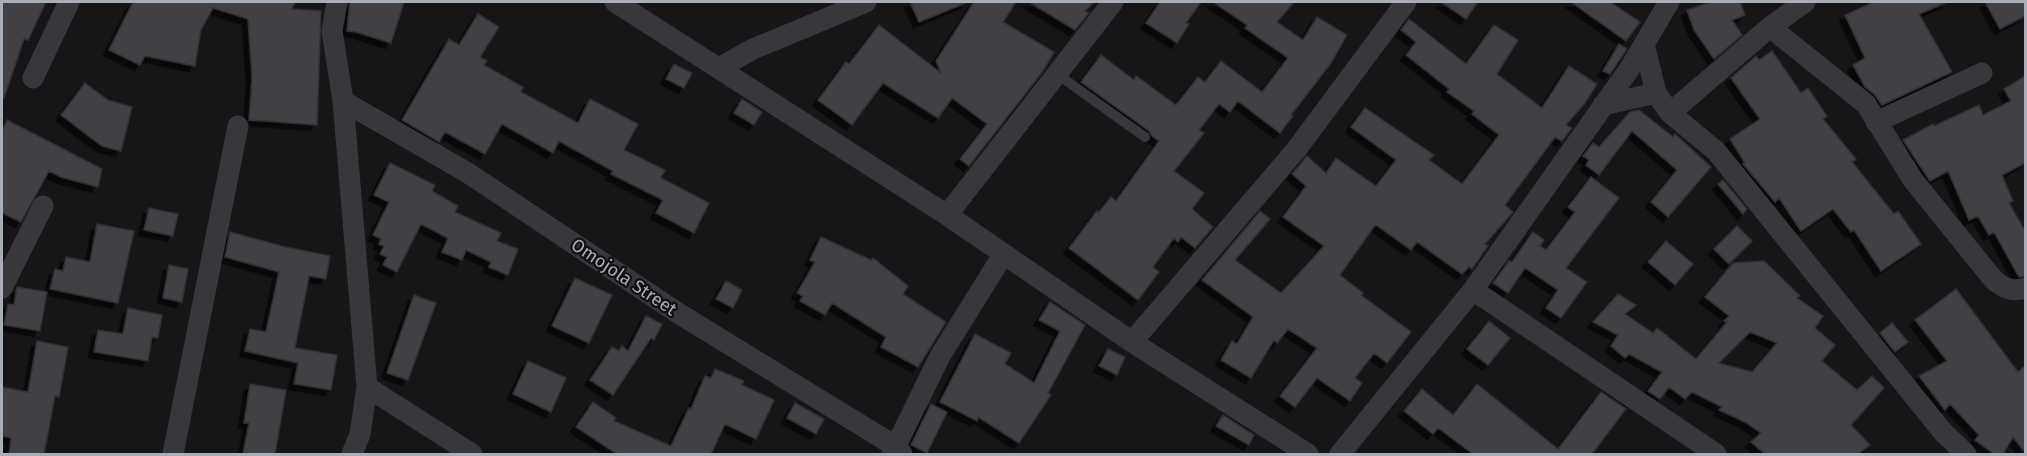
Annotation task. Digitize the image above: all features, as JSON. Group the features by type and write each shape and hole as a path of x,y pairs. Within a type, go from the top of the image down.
{"street":[{"path":"33,78 69,2"},
{"path":"337,2 332,31 343,101 367,387 360,434 352,454"},
{"path":"615,2 947,215 1132,342 1308,454"},
{"path":"719,68 753,49 866,2"},
{"path":"947,215 1113,2"},
{"path":"1132,342 1296,150 1406,2"},
{"path":"1340,454 1473,290 1603,105 1669,2"},
{"path":"1670,113 1770,27 1805,2"},
{"path":"1770,27 1866,104 1913,180 1994,279 2008,289 2015,291 2025,288"},
{"path":"1644,44 1656,93 1670,113 1716,151 1943,432 1966,454"},
{"path":"1876,122 1982,73"},
{"path":"1603,105 1656,93"},
{"name":"Omojola Street","path":"343,101 468,173 678,313 896,452"},
{"path":"173,454 238,126"},
{"path":"2,288 43,206"},
{"path":"896,452 940,356 1003,255"},
{"path":"1473,290 1716,454"},
{"path":"367,387 472,454"}],"lane":[{"path":"1057,74 1145,137"}],"building":[{"path":"2,2 46,2 28,40 24,39 4,98 2,98"},
{"path":"133,2 295,2 292,9 321,11 317,125 249,120 252,78 248,19 213,8 201,30 195,66 145,56 140,65 109,50"},
{"path":"350,2 404,2 391,43 347,31"},
{"path":"910,2 968,2 919,22"},
{"path":"974,2 1016,2 1003,22 1054,52 1043,71 969,166 960,159 987,124 952,98 938,118 883,83 852,125 818,100 846,62 849,64 879,25 941,73 936,61"},
{"path":"1029,2 1094,2 1085,11 1089,13 1075,30"},
{"path":"1160,2 1201,2 1186,23 1189,24 1177,43 1146,23"},
{"path":"1213,2 1294,2 1277,22 1303,40 1317,17 1347,35 1331,63 1280,133 1238,101 1230,112 1219,104 1199,130 1204,133 1174,171 1204,193 1192,209 1213,227 1195,248 1181,237 1178,242 1174,238 1153,267 1159,272 1138,300 1069,248 1097,211 1099,212 1111,197 1116,201 1159,141 1149,131 1081,82 1101,55 1134,80 1136,76 1176,105 1198,77 1205,82 1221,61 1262,92 1288,58 1245,28 1247,25"},
{"path":"1441,2 1478,2 1466,19"},
{"path":"1571,2 1610,2 1640,22 1626,41"},
{"path":"1711,2 1740,2 1745,15 1732,20 1742,35 1714,59 1694,30 1687,10"},
{"path":"1874,2 1948,2 1919,14 1952,72 1882,105 1865,87 1853,65 1865,58 1845,15"},
{"path":"1985,2 2025,2 2025,16 2000,29"},
{"path":"478,14 499,27 480,57 487,61 484,65 523,87 521,92 578,123 590,99 638,124 624,150 665,170 661,178 709,203 694,233 656,213 663,200 611,174 613,171 559,141 553,153 502,124 485,154 445,132 439,142 402,120 449,39 459,45"},
{"path":"1409,19 1466,64 1494,25 1518,40 1497,74 1542,108 1569,66 1597,84 1585,103 1566,125 1572,128 1562,141 1555,137 1505,205 1513,212 1485,244 1488,246 1472,269 1469,267 1462,274 1417,242 1411,250 1376,225 1373,228 1340,275 1363,293 1361,295 1411,332 1387,363 1374,353 1355,378 1362,383 1350,401 1317,378 1295,407 1280,396 1317,348 1288,329 1277,343 1274,340 1251,378 1221,360 1232,341 1237,344 1253,317 1202,280 1260,211 1270,219 1235,260 1281,293 1324,246 1283,217 1306,186 1292,174 1307,156 1326,173 1336,158 1376,186 1396,160 1351,127 1365,108 1434,155 1429,160 1462,184 1499,135 1472,114 1474,111 1447,92 1449,89 1406,55 1416,42 1401,30"},
{"path":"1619,44 1627,49 1610,74 1603,71"},
{"path":"1772,51 1801,93 1808,88 1827,116 1823,119 1856,159 1852,162 1894,214 1898,211 1921,244 1881,271 1854,230 1851,232 1833,209 1801,231 1779,198 1775,202 1743,164 1745,163 1730,139 1760,119 1731,78 1756,56 1759,60"},
{"path":"674,64 692,73 684,88 666,79"},
{"path":"2025,76 2025,163 2002,175 2013,201 2009,203 2025,231 2025,276 2019,277 1994,232 1989,235 1978,216 1969,220 1948,171 1930,181 1903,140 1933,124 1934,126 1979,105 1983,115 2011,101 2004,89"},
{"path":"85,83 108,100 132,107 121,151 102,146 61,115"},
{"path":"742,99 762,112 754,125 734,113"},
{"path":"1639,110 1673,137 1675,134 1711,167 1668,217 1651,202 1677,170 1632,131 1599,175 1586,165 1589,160 1583,156 1593,143 1599,147 1630,112"},
{"path":"7,120 102,169 98,187 61,177 49,171 21,222 2,213 2,131"},
{"path":"390,163 435,185 432,191 458,206 455,212 501,233 497,241 518,249 508,275 489,267 491,262 466,250 462,260 442,252 448,238 421,224 397,272 383,265 387,257 380,254 384,246 379,244 381,239 373,235 389,202 374,195"},
{"path":"1591,177 1619,198 1566,268 1587,282 1561,318 1546,308 1558,290 1525,268 1508,293 1493,283 1509,261 1512,262 1533,232 1544,240 1540,246 1546,250 1575,212 1568,207"},
{"path":"1723,180 1747,209 1743,214 1718,184"},
{"path":"149,208 178,214 173,236 144,230"},
{"path":"97,224 134,231 118,303 50,289 55,269 63,271 66,257 90,262"},
{"path":"1737,226 1752,241 1729,264 1714,249"},
{"path":"230,232 330,256 326,279 309,276 295,348 337,355 331,390 294,384 298,363 245,351 250,329 266,332 279,272 225,257"},
{"path":"821,237 871,260 873,258 908,286 903,294 946,322 918,367 881,347 886,337 832,303 825,315 800,301 803,296 797,293 815,262 810,260"},
{"path":"1666,241 1693,264 1675,285 1648,262"},
{"path":"1764,261 1800,296 1797,298 1823,316 1815,328 1835,345 1822,361 1857,390 1872,376 1884,388 1851,425 1870,445 1858,454 1765,454 1751,442 1761,433 1745,422 1719,410 1722,407 1692,392 1685,399 1669,387 1660,399 1648,391 1662,372 1629,354 1625,358 1611,346 1618,335 1593,322 1618,294 1636,305 1625,314 1653,333 1657,328 1696,359 1727,322 1724,321 1729,316 1705,297 1733,263","holes":["1750,332 1777,343 1752,372 1719,363"]},
{"path":"169,265 188,269 182,302 163,298"},
{"path":"575,278 612,295 589,343 552,326"},
{"path":"726,281 742,290 733,308 716,299"},
{"path":"17,287 47,292 40,331 4,325 8,304 14,305"},
{"path":"1956,289 2018,372 2025,366 2025,452 2013,437 2003,454 1994,454 1975,440 1979,435 1950,404 1945,410 1919,376 1947,361 1915,320"},
{"path":"414,295 436,303 408,380 387,373"},
{"path":"1050,302 1085,325 1048,393 1051,395 1019,443 978,417 977,421 940,402 975,334 1011,353 1005,364 1034,383 1060,331 1039,320"},
{"path":"128,308 162,315 158,338 152,337 148,361 94,352 98,330 123,334"},
{"path":"646,316 662,324 654,340 651,338 613,395 590,380 612,347 619,351 622,346 628,351"},
{"path":"1489,321 1510,338 1488,365 1467,349"},
{"path":"1892,323 1908,342 1895,352 1880,333"},
{"path":"37,341 68,347 59,397 55,396 44,454 9,454 11,438 2,436 2,387 28,392"},
{"path":"1108,349 1125,357 1117,375 1099,366"},
{"path":"528,361 566,378 551,412 513,394"},
{"path":"715,369 744,381 742,385 774,400 756,439 725,424 711,454 617,454 576,427 593,402 616,418 614,421 671,446 689,408 691,409 705,376 711,378"},
{"path":"250,384 286,390 275,454 243,454 249,423 244,423"},
{"path":"1477,384 1558,449 1601,392 1626,409 1592,454 1473,454 1438,428 1433,434 1404,411 1422,389 1453,415"},
{"path":"795,403 824,419 816,434 787,418"},
{"path":"931,404 947,412 927,453 911,445"},
{"path":"1223,415 1254,435 1249,445 1216,426"}]}
